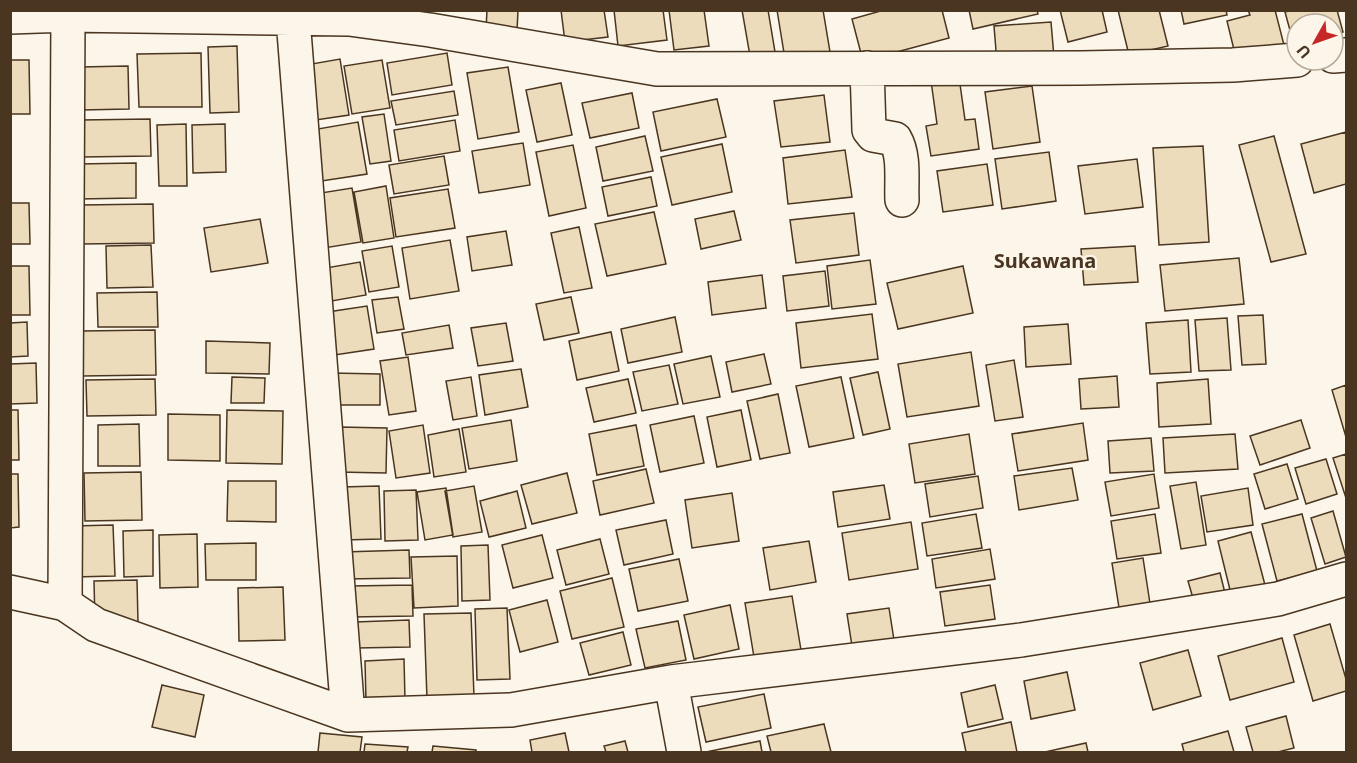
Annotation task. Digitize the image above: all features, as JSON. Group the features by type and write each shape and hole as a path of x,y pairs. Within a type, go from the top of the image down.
{"street":[{"path":"65,604 68,15"},
{"path":"10,17 68,15 360,21 430,30 657,69 1003,69 1198,66 1285,61"},
{"path":"293,19 348,715"},
{"path":"867,68 869,130 873,135 895,139 898,145 901,156 902,200"},
{"path":"10,592 65,604 96,625 348,715 511,710 671,682 1021,640 1278,599 1347,579"},
{"path":"671,682 684,753"}],"building":[{"path":"487,10 518,10 517,31 486,30"},
{"path":"561,10 604,10 608,37 565,42"},
{"path":"614,10 663,10 667,40 618,46"},
{"path":"669,10 704,10 709,46 674,50"},
{"path":"742,10 768,10 775,52 750,56"},
{"path":"777,10 823,10 830,52 785,59"},
{"path":"884,10 942,10 949,38 863,61 852,19"},
{"path":"969,10 1037,10 1038,14 973,29"},
{"path":"1060,10 1102,10 1107,32 1068,42"},
{"path":"1118,10 1159,10 1168,46 1129,55"},
{"path":"1181,10 1226,10 1227,15 1184,24"},
{"path":"1248,10 1275,10 1284,45 1236,58 1227,21 1250,15"},
{"path":"1337,10 1338,12 1285,12"},
{"path":"1051,22 1054,57 997,63 994,26"},
{"path":"237,46 239,112 210,113 208,47"},
{"path":"201,53 202,107 139,107 137,54"},
{"path":"447,53 452,85 392,95 387,63"},
{"path":"340,59 349,115 309,121 300,66"},
{"path":"10,60 29,60 30,114 10,114"},
{"path":"382,60 390,108 352,114 344,66"},
{"path":"128,66 129,109 81,110 80,67"},
{"path":"508,67 519,132 478,139 467,73"},
{"path":"959,77 965,120 975,119 979,149 931,156 926,126 937,124 931,81"},
{"path":"561,83 572,135 537,142 526,90"},
{"path":"1032,86 1040,142 993,149 985,92"},
{"path":"454,91 458,115 396,125 391,101"},
{"path":"632,93 639,128 590,138 582,103"},
{"path":"824,95 830,142 781,147 774,101"},
{"path":"717,99 726,137 661,151 653,112"},
{"path":"384,114 391,161 370,164 362,117"},
{"path":"150,119 151,156 81,157 80,120"},
{"path":"455,120 460,151 399,161 394,130"},
{"path":"358,122 367,174 315,182 306,131"},
{"path":"186,124 187,186 159,186 157,125"},
{"path":"225,124 226,172 193,173 192,125"},
{"path":"1346,132 1346,184 1314,193 1301,144"},
{"path":"645,136 653,171 603,181 596,147"},
{"path":"1274,136 1306,254 1271,262 1239,145"},
{"path":"523,143 530,185 479,193 472,151"},
{"path":"722,144 732,192 672,205 661,157"},
{"path":"573,145 586,208 549,216 536,152"},
{"path":"1203,146 1209,242 1159,245 1153,148"},
{"path":"845,150 852,197 788,204 783,158"},
{"path":"1049,152 1056,201 1002,209 995,159"},
{"path":"444,156 449,185 394,194 389,165"},
{"path":"1137,159 1143,207 1085,214 1078,166"},
{"path":"136,163 136,198 78,199 77,164"},
{"path":"987,164 993,205 943,212 937,171"},
{"path":"651,177 657,206 608,216 602,187"},
{"path":"386,186 394,238 363,243 354,192"},
{"path":"352,188 361,242 318,249 308,195"},
{"path":"448,189 455,228 396,237 390,198"},
{"path":"10,203 29,203 30,244 10,244"},
{"path":"153,204 154,243 82,244 81,205"},
{"path":"734,211 741,240 701,249 695,219"},
{"path":"654,212 666,264 607,276 595,224"},
{"path":"854,213 859,255 796,263 790,220"},
{"path":"260,219 268,263 211,272 204,228"},
{"path":"579,227 592,288 564,293 551,233"},
{"path":"506,231 512,265 472,271 467,237"},
{"path":"450,240 459,291 410,299 402,248"},
{"path":"151,245 153,287 107,288 106,246"},
{"path":"392,246 399,287 369,292 362,251"},
{"path":"1135,246 1138,282 1084,285 1081,249"},
{"path":"1239,258 1244,304 1165,311 1160,265"},
{"path":"870,260 876,304 832,309 827,266"},
{"path":"360,262 366,295 326,302 320,269"},
{"path":"10,266 29,266 30,315 10,315"},
{"path":"963,266 973,313 898,329 887,283"},
{"path":"825,271 829,306 787,311 783,276"},
{"path":"762,275 766,308 712,315 708,282"},
{"path":"157,292 158,327 98,327 97,293"},
{"path":"398,297 404,329 377,333 372,300"},
{"path":"571,297 579,333 544,340 536,304"},
{"path":"367,306 374,349 328,356 321,313"},
{"path":"872,314 878,359 801,368 796,323"},
{"path":"1263,315 1266,364 1242,365 1238,316"},
{"path":"675,317 682,352 628,363 621,329"},
{"path":"1227,318 1231,370 1199,371 1195,320"},
{"path":"1188,320 1191,372 1150,374 1146,323"},
{"path":"27,322 28,356 10,357 10,323"},
{"path":"506,323 513,361 478,366 471,328"},
{"path":"1068,324 1071,364 1026,367 1024,327"},
{"path":"449,325 453,348 406,355 402,333"},
{"path":"155,330 156,375 82,376 81,331"},
{"path":"611,332 619,371 577,380 569,341"},
{"path":"206,341 270,343 269,374 206,373"},
{"path":"971,352 979,406 907,417 898,364"},
{"path":"764,354 771,384 732,392 726,362"},
{"path":"711,356 720,397 683,404 674,364"},
{"path":"408,357 416,411 389,415 380,361"},
{"path":"1014,360 1023,417 995,421 986,365"},
{"path":"36,363 37,403 10,404 10,364"},
{"path":"669,365 678,404 642,411 633,372"},
{"path":"521,369 528,407 485,415 479,375"},
{"path":"878,372 890,429 863,435 850,378"},
{"path":"331,373 380,374 380,405 331,405"},
{"path":"1117,376 1119,407 1081,409 1079,379"},
{"path":"232,377 265,378 264,403 231,403"},
{"path":"471,377 477,416 453,420 446,381"},
{"path":"841,377 854,438 809,447 796,386"},
{"path":"155,379 156,415 87,416 86,380"},
{"path":"628,379 636,413 594,422 586,388"},
{"path":"1208,379 1211,424 1159,427 1157,383"},
{"path":"1346,385 1346,437 1332,390"},
{"path":"778,394 790,453 760,459 747,401"},
{"path":"10,410 18,410 19,460 10,460"},
{"path":"227,410 283,411 282,464 226,463"},
{"path":"741,410 751,460 717,467 707,417"},
{"path":"168,414 220,415 220,461 168,460"},
{"path":"694,416 704,463 660,472 650,425"},
{"path":"511,420 517,461 469,469 462,428"},
{"path":"1301,420 1310,448 1260,465 1250,436"},
{"path":"1083,423 1088,460 1018,471 1012,434"},
{"path":"139,424 140,466 98,466 98,425"},
{"path":"423,425 430,473 396,478 389,431"},
{"path":"636,425 644,466 597,475 589,434"},
{"path":"339,427 387,428 386,473 338,472"},
{"path":"459,429 466,472 434,477 428,435"},
{"path":"969,434 975,474 915,483 909,444"},
{"path":"1235,434 1238,469 1165,473 1163,438"},
{"path":"1151,438 1154,471 1110,473 1108,441"},
{"path":"1346,454 1346,498 1333,458"},
{"path":"1326,459 1337,494 1306,504 1295,468"},
{"path":"1287,464 1298,499 1265,509 1254,474"},
{"path":"1072,468 1078,500 1019,510 1014,476"},
{"path":"646,469 654,503 600,515 593,481"},
{"path":"141,472 142,520 85,521 84,473"},
{"path":"567,473 577,513 532,524 521,485"},
{"path":"10,474 18,474 19,527 10,528"},
{"path":"1154,474 1159,508 1111,516 1105,482"},
{"path":"978,476 983,508 930,517 925,484"},
{"path":"228,481 276,481 276,522 227,521"},
{"path":"1196,482 1206,545 1181,549 1170,486"},
{"path":"884,485 890,519 838,527 833,492"},
{"path":"379,486 381,539 343,540 341,487"},
{"path":"474,486 482,532 453,537 445,491"},
{"path":"446,488 453,535 425,540 417,492"},
{"path":"1248,488 1253,525 1207,532 1201,496"},
{"path":"416,490 418,540 385,541 384,491"},
{"path":"517,491 526,528 489,537 480,501"},
{"path":"732,493 739,541 692,548 685,500"},
{"path":"1333,511 1346,557 1325,564 1311,518"},
{"path":"976,514 982,548 927,556 922,523"},
{"path":"1155,514 1161,553 1117,559 1111,521"},
{"path":"1302,514 1317,571 1277,581 1262,524"},
{"path":"666,520 673,554 624,565 616,530"},
{"path":"911,522 918,569 849,580 842,533"},
{"path":"113,525 115,576 73,577 72,526"},
{"path":"153,530 153,576 124,577 123,531"},
{"path":"1251,532 1265,585 1231,594 1218,541"},
{"path":"197,534 198,587 160,588 159,535"},
{"path":"542,535 553,578 513,588 502,545"},
{"path":"600,539 609,574 566,585 557,550"},
{"path":"809,541 816,582 770,590 763,548"},
{"path":"256,543 256,580 206,580 205,544"},
{"path":"488,545 490,600 462,601 461,546"},
{"path":"990,549 995,579 936,588 932,559"},
{"path":"409,550 410,578 344,579 343,552"},
{"path":"457,556 458,606 414,608 411,557"},
{"path":"1143,558 1151,610 1120,614 1112,563"},
{"path":"679,559 688,601 638,611 629,569"},
{"path":"1220,573 1226,597 1195,605 1188,581"},
{"path":"612,578 624,627 572,639 560,591"},
{"path":"137,580 138,622 95,623 94,581"},
{"path":"412,585 413,616 351,617 351,586"},
{"path":"990,585 995,619 945,626 940,592"},
{"path":"283,587 285,640 239,641 238,588"},
{"path":"792,596 801,650 754,657 745,603"},
{"path":"547,600 558,642 520,652 509,610"},
{"path":"730,605 739,649 694,659 684,615"},
{"path":"507,608 510,679 477,680 475,609"},
{"path":"889,608 894,640 852,646 847,614"},
{"path":"471,613 474,697 427,699 424,614"},
{"path":"409,620 410,647 356,648 355,622"},
{"path":"678,621 686,660 645,668 636,629"},
{"path":"1330,624 1346,679 1346,691 1313,701 1294,635"},
{"path":"623,632 631,665 589,675 580,643"},
{"path":"1282,638 1294,682 1230,700 1218,656"},
{"path":"1188,650 1201,696 1153,710 1140,663"},
{"path":"404,659 405,700 366,701 365,661"},
{"path":"1067,672 1075,710 1031,719 1024,681"},
{"path":"162,685 204,695 195,737 152,727"},
{"path":"995,685 1003,719 968,727 961,693"},
{"path":"764,694 771,728 706,742 698,707"},
{"path":"1286,716 1294,748 1278,752 1253,752 1246,727"},
{"path":"1011,722 1017,752 966,752 962,733"},
{"path":"824,724 831,752 771,752 767,736"},
{"path":"1228,731 1234,752 1184,752 1182,744"},
{"path":"320,733 362,737 360,752 318,752"},
{"path":"565,733 569,752 532,752 530,740"},
{"path":"625,741 628,752 606,752 604,746"},
{"path":"760,741 762,752 706,752"},
{"path":"1086,743 1088,752 1045,752"},
{"path":"365,744 408,747 407,752 364,752"},
{"path":"433,746 476,750 476,752 432,752"}],"district":[{"name":"Sukawana","path":"1045,260"}]}
